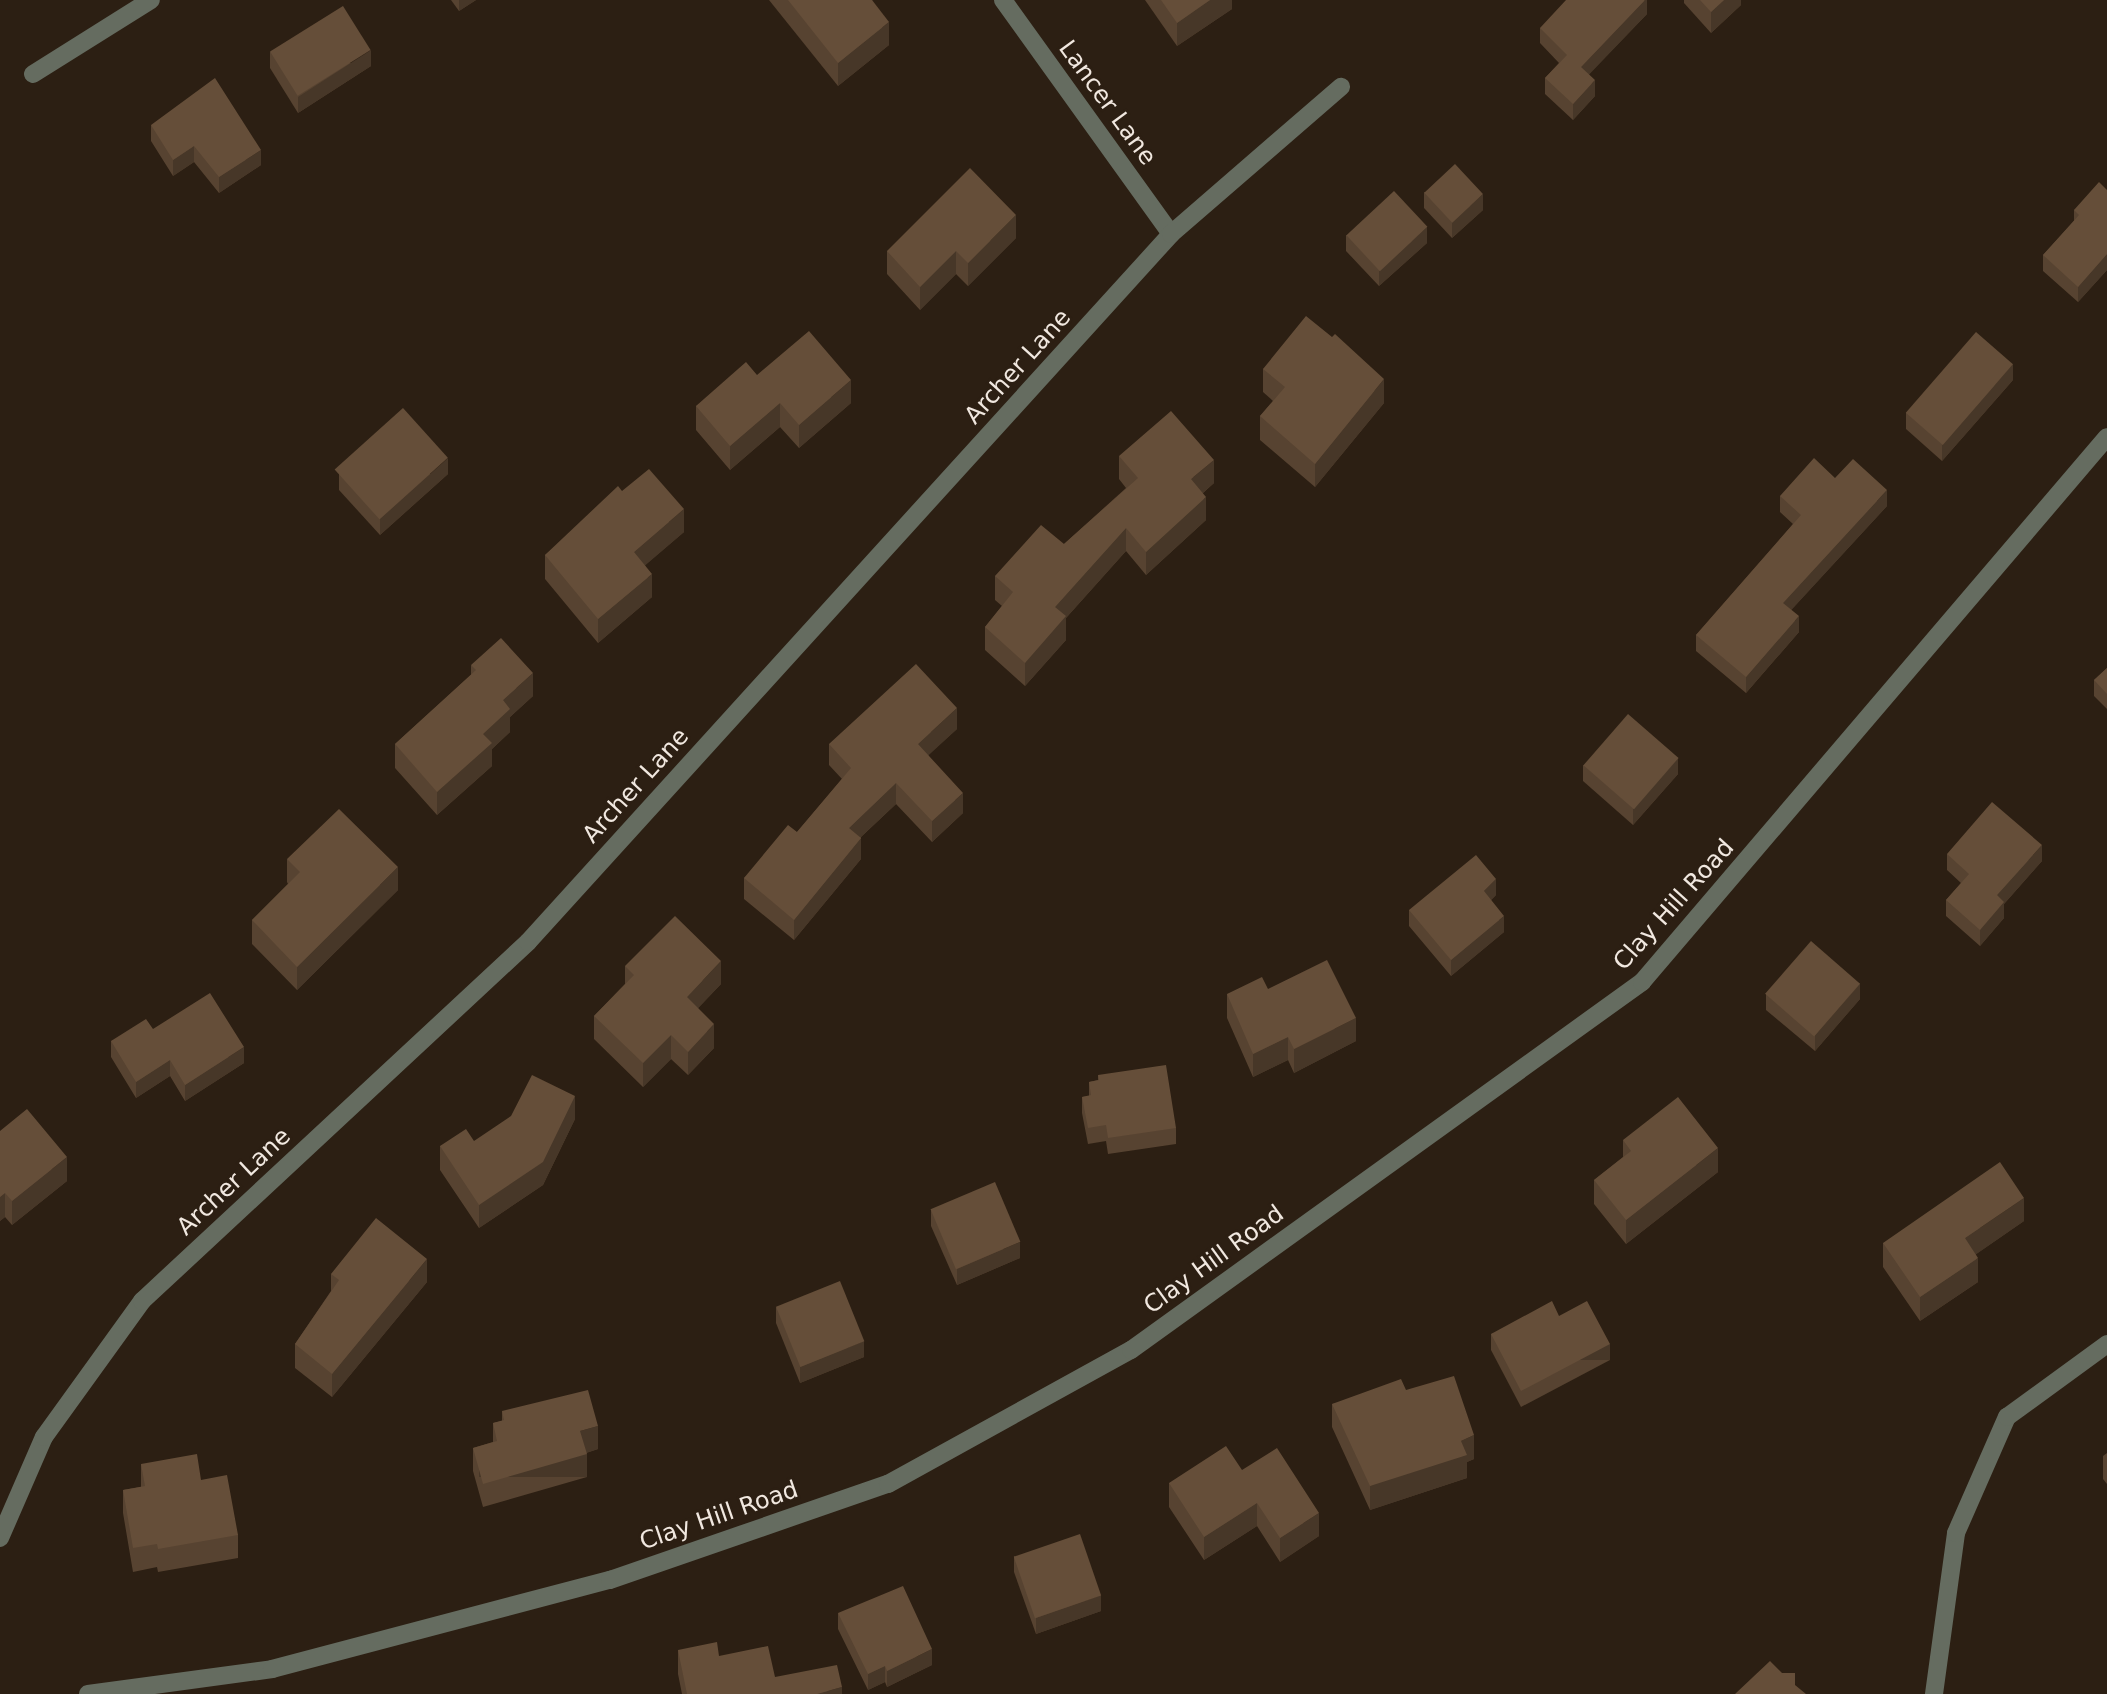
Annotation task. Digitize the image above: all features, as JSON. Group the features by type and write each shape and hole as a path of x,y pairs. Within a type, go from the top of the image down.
{"street":[{"path":"33,74 151,0"},
{"name":"Lancer Lane","path":"1003,0 1171,234"},
{"name":"Archer Lane","path":"0,1538 44,1437 142,1301 528,942 1171,234 1341,87"},
{"name":"Clay Hill Road","path":"88,1694 272,1669 610,1580 888,1484 1130,1350 1642,982 2107,437"},
{"path":"1934,1694 1956,1533 2007,1417 2107,1344"}],"building":[{"path":"788,0 872,0 889,22 838,63"},
{"path":"1161,0 1210,0 1177,23"},
{"path":"1566,0 1645,0 1581,67 1595,80 1573,104 1545,78 1567,55 1540,28"},
{"path":"1700,0 1724,0 1711,12"},
{"path":"343,6 371,50 298,96 270,52"},
{"path":"215,78 261,150 219,177 194,146 173,160 151,125"},
{"path":"1455,164 1483,194 1452,223 1424,193"},
{"path":"970,168 1016,215 968,263 956,251 920,287 887,251"},
{"path":"2099,182 2107,190 2107,254 2078,287 2043,255 2079,215 2074,210"},
{"path":"1394,191 1427,227 1380,271 1346,235"},
{"path":"1306,316 1332,337 1335,334 1384,379 1315,464 1260,416 1285,387 1263,369"},
{"path":"809,331 851,380 799,425 780,403 730,446 696,406 746,362 757,375"},
{"path":"1976,332 2013,364 1943,445 1906,413"},
{"path":"403,408 448,458 379,519 335,470"},
{"path":"1171,411 1214,460 1191,479 1206,497 1146,552 1126,528 1055,607 1066,616 1025,663 985,627 1013,592 995,576 1041,525 1064,544 1138,478 1119,456"},
{"path":"1814,458 1835,478 1853,459 1887,490 1783,603 1799,616 1746,677 1696,635 1801,515 1780,496"},
{"path":"649,469 684,509 634,552 652,574 598,619 545,555 618,486 622,491"},
{"path":"501,638 533,673 503,700 510,709 483,734 492,743 437,792 395,744 476,670 471,665"},
{"path":"916,664 957,708 918,744 963,793 932,821 896,783 849,828 861,838 794,920 744,878 788,825 797,832 851,768 829,744"},
{"path":"2107,668 2107,694 2094,680"},
{"path":"1628,714 1679,758 1634,809 1583,765"},
{"path":"1992,802 2042,845 1997,895 2004,902 1980,930 1946,900 1969,874 1947,854"},
{"path":"339,809 398,867 297,967 252,920 300,872 287,859"},
{"path":"1476,855 1496,879 1484,891 1504,916 1451,960 1409,910"},
{"path":"675,916 721,961 687,997 714,1024 688,1052 671,1035 643,1063 594,1016 634,975 625,966"},
{"path":"1811,941 1860,984 1814,1036 1765,994"},
{"path":"1327,960 1356,1018 1294,1049 1288,1037 1253,1054 1227,994 1262,977 1268,989"},
{"path":"210,993 244,1047 185,1085 170,1060 136,1082 111,1041 146,1019 153,1029"},
{"path":"1166,1065 1176,1128 1108,1138 1106,1125 1088,1128 1082,1097 1091,1095 1089,1082 1099,1080 1098,1075"},
{"path":"532,1075 575,1096 543,1162 479,1205 440,1146 466,1129 474,1141 511,1116"},
{"path":"1678,1097 1718,1148 1626,1220 1594,1180 1631,1151 1623,1140"},
{"path":"27,1109 67,1157 12,1201 5,1193 0,1197 0,1131"},
{"path":"2000,1162 2024,1198 1965,1238 1978,1258 1920,1297 1883,1243"},
{"path":"995,1182 1020,1242 956,1269 931,1209"},
{"path":"376,1218 427,1259 332,1374 295,1344 339,1280 331,1274"},
{"path":"840,1281 864,1341 800,1367 776,1307"},
{"path":"1552,1301 1559,1316 1587,1301 1610,1344 1521,1391 1491,1334"},
{"path":"1454,1376 1474,1435 1461,1441 1467,1455 1370,1486 1332,1404 1401,1379 1406,1390"},
{"path":"588,1390 598,1426 580,1431 587,1454 483,1484 473,1448 497,1441 493,1423 504,1420 502,1411"},
{"path":"1226,1446 1242,1470 1277,1448 1319,1513 1280,1538 1257,1503 1204,1537 1169,1483"},
{"path":"197,1454 201,1480 227,1475 238,1535 158,1549 157,1544 133,1548 123,1490 145,1486 141,1464"},
{"path":"1080,1534 1101,1595 1035,1618 1014,1557"},
{"path":"903,1586 932,1649 887,1671 885,1666 868,1674 838,1613"},
{"path":"717,1642 719,1656 768,1646 775,1677 837,1665 842,1687 817,1694 687,1694 678,1650"},
{"path":"1770,1661 1782,1673 1795,1673 1795,1685 1806,1694 1735,1694"}]}
